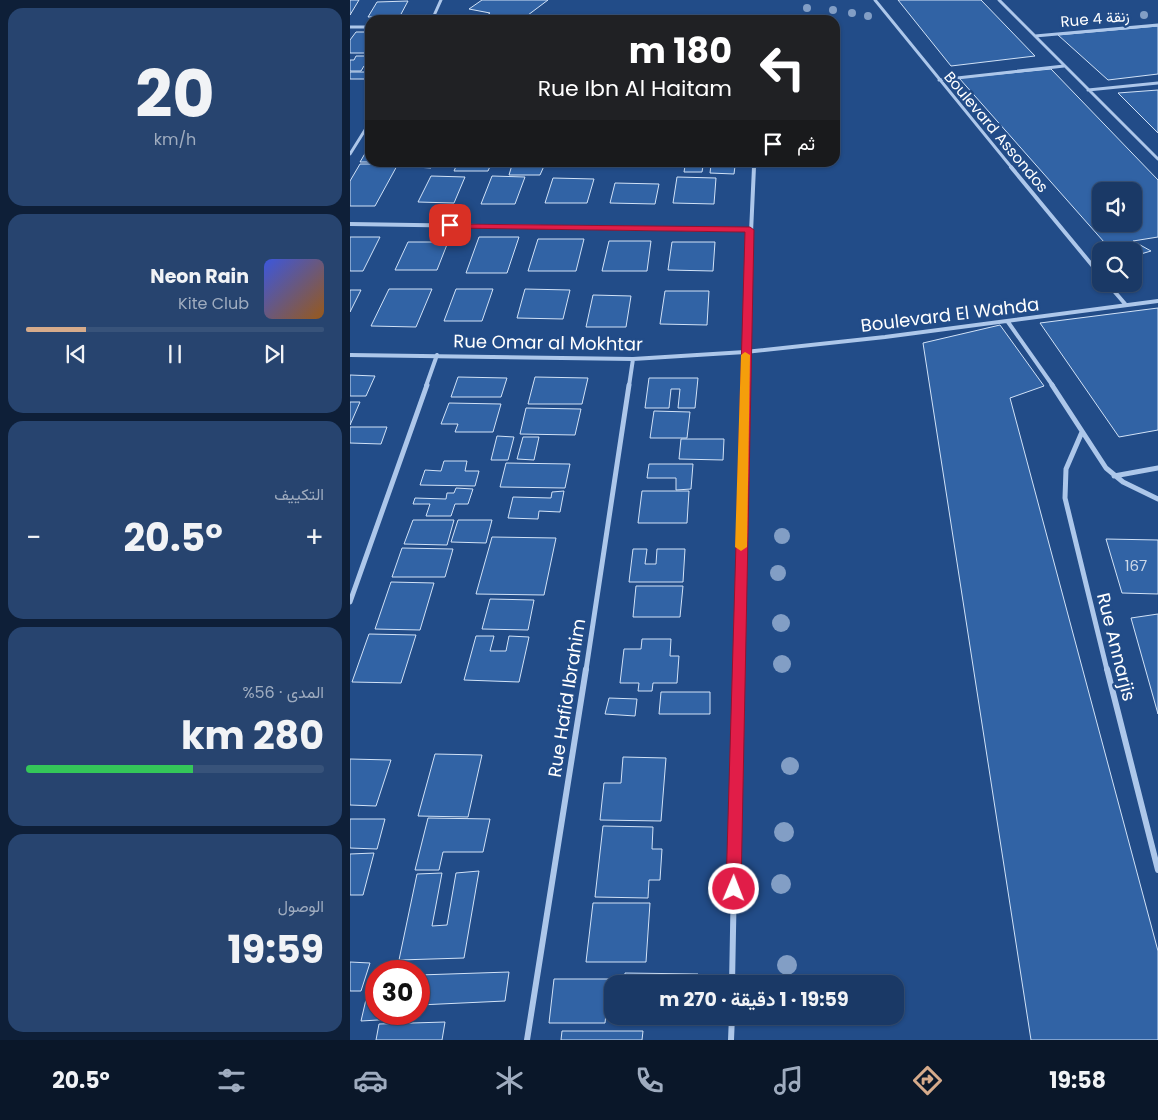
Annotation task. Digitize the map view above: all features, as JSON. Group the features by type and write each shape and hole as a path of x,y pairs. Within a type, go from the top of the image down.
{"street":[{"path":"434,15 441,0"},
{"name":"Boulevard Assondos","path":"876,0 939,80 1092,265"},
{"path":"999,0 1158,159"},
{"name":"Rue 4 زنقة","path":"1035,36 1158,25"},
{"path":"350,27 365,27"},
{"path":"939,80 1064,66"},
{"path":"1088,90 1158,83"},
{"path":"350,154 365,132"},
{"path":"732,975 745,352 754,167"},
{"path":"350,224 750,230"},
{"path":"1115,292 1126,305"},
{"name":"Boulevard El Wahda","path":"745,352 1008,322 1158,301"},
{"path":"1008,322 1047,376 1082,432 1114,476 1158,499"},
{"name":"Rue Omar al Mokhtar","path":"350,355 634,359 745,352"},
{"path":"350,602 437,355"},
{"name":"Rue Hafid Ibrahim","path":"526,1040 576,742 634,359"},
{"name":"Rue Annarjis","path":"1082,432 1064,471 1063,489 1066,510 1158,870"},
{"path":"1114,476 1158,468"},
{"path":"731,1040 732,1025"}],"building":[{"path":"350,0 359,0 350,15"},
{"path":"482,0 548,0 528,15 487,15 490,13 469,9"},
{"path":"898,0 981,0 1035,56 951,66"},
{"path":"408,1 401,15 369,15 377,2"},
{"path":"1158,26 1158,74 1108,80 1058,35"},
{"path":"356,32 365,32 365,53 350,53 350,40"},
{"path":"356,56 365,56 365,66 361,71 350,71 350,60 354,60"},
{"path":"1051,69 1158,180 1158,237 1133,241 1135,242 1104,242 1095,232 1142,232 1142,182 1092,182 1092,228 959,78"},
{"path":"350,72 365,72 365,79 350,79"},
{"path":"1158,90 1158,133 1118,93"},
{"path":"365,154 365,162 360,162"},
{"path":"360,164 365,164 365,167 396,167 375,206 350,206 350,181"},
{"path":"456,167 490,167 488,171 454,171"},
{"path":"511,167 544,167 540,175 509,175"},
{"path":"685,167 703,167 702,172 684,172"},
{"path":"711,167 735,167 734,174 710,173"},
{"path":"431,176 465,177 454,203 418,202"},
{"path":"492,176 525,177 515,204 481,204"},
{"path":"677,177 716,178 714,204 673,203"},
{"path":"553,178 594,179 587,203 545,203"},
{"path":"615,183 659,184 655,204 610,203"},
{"path":"350,237 380,237 363,271 350,271"},
{"path":"479,237 519,237 507,273 466,273"},
{"path":"538,239 584,239 576,271 528,271"},
{"path":"609,241 651,241 647,271 602,271"},
{"path":"408,242 448,242 437,270 395,270"},
{"path":"672,242 715,242 713,271 668,270"},
{"path":"1142,246 1151,251 1142,254"},
{"path":"389,289 432,289 416,327 371,326"},
{"path":"456,289 493,289 482,321 444,321"},
{"path":"525,289 570,290 563,319 517,318"},
{"path":"350,290 361,290 350,312"},
{"path":"665,291 709,291 707,325 660,324"},
{"path":"593,295 631,296 626,327 586,327"},
{"path":"1158,308 1158,430 1119,437 1040,323"},
{"path":"1000,325 1044,386 1010,398 1158,951 1158,1040 1031,1040 923,343"},
{"path":"350,375 375,376 366,396 350,396"},
{"path":"458,377 507,378 501,397 451,397"},
{"path":"535,377 588,378 582,404 528,404"},
{"path":"649,378 698,378 695,408 678,408 680,389 671,389 669,408 645,408"},
{"path":"350,402 360,402 350,425"},
{"path":"449,403 501,404 493,432 455,432 458,424 441,424"},
{"path":"526,408 581,409 575,435 520,434"},
{"path":"654,411 690,412 687,438 650,438"},
{"path":"350,427 387,427 381,444 350,443"},
{"path":"497,436 514,437 508,460 491,460"},
{"path":"523,437 539,437 534,460 517,459"},
{"path":"681,439 724,439 723,460 679,459"},
{"path":"444,461 467,461 465,471 479,471 475,486 420,485 425,470 441,471"},
{"path":"506,463 570,464 565,488 500,487"},
{"path":"649,464 693,464 691,489 676,490 676,478 647,478"},
{"path":"456,488 473,489 468,504 455,504 451,516 426,516 430,504 413,504 415,498 446,499 447,493 454,493"},
{"path":"564,491 560,512 539,511 538,519 508,518 513,497 551,498 552,492"},
{"path":"642,491 689,491 687,523 638,523"},
{"path":"413,520 454,520 447,545 404,544"},
{"path":"458,520 492,520 486,543 451,542"},
{"path":"492,537 556,538 544,595 476,594"},
{"path":"1106,539 1158,540 1158,594 1122,593"},
{"path":"402,548 453,549 445,577 392,577"},
{"path":"633,549 647,549 645,564 656,564 657,549 685,549 683,582 629,582"},
{"path":"391,582 434,583 420,630 375,629"},
{"path":"636,586 683,586 680,617 633,617"},
{"path":"490,599 534,600 528,630 482,629"},
{"path":"1158,614 1158,714 1131,618"},
{"path":"369,634 416,635 401,683 352,682"},
{"path":"476,636 494,636 490,651 506,651 509,636 529,637 519,682 464,680"},
{"path":"642,639 671,639 670,656 679,656 677,683 653,683 652,691 638,691 639,683 620,683 624,649 641,649"},
{"path":"661,692 710,692 710,714 659,714"},
{"path":"609,698 637,699 635,716 605,714"},
{"path":"435,754 482,755 468,817 418,816"},
{"path":"623,757 666,758 661,821 600,820 604,783 621,783"},
{"path":"350,759 391,760 376,806 350,805"},
{"path":"428,818 490,819 483,852 443,852 439,870 415,870"},
{"path":"350,819 385,819 377,849 350,848"},
{"path":"603,826 653,827 652,849 662,849 660,880 649,880 648,898 595,897"},
{"path":"374,853 363,895 350,895 350,854"},
{"path":"479,871 464,958 399,960 417,874 442,873 432,926 447,925 456,873"},
{"path":"593,903 650,903 646,962 586,962"},
{"path":"350,962 365,963 365,979 361,991 350,991"},
{"path":"509,972 505,1001 430,1004 430,975"},
{"path":"625,973 698,974 698,975 625,975"},
{"path":"554,979 604,979 604,1023 549,1023"},
{"path":"365,1004 365,1021 361,1021"},
{"path":"430,1022 445,1022 442,1040 376,1040 379,1025 430,1025"},
{"path":"562,1031 643,1031 642,1040 561,1040"}],"slow traffic":[{"path":"741,547 745,355"}],"route":[{"path":"450,225 750,230 736,717 734,889"}]}
